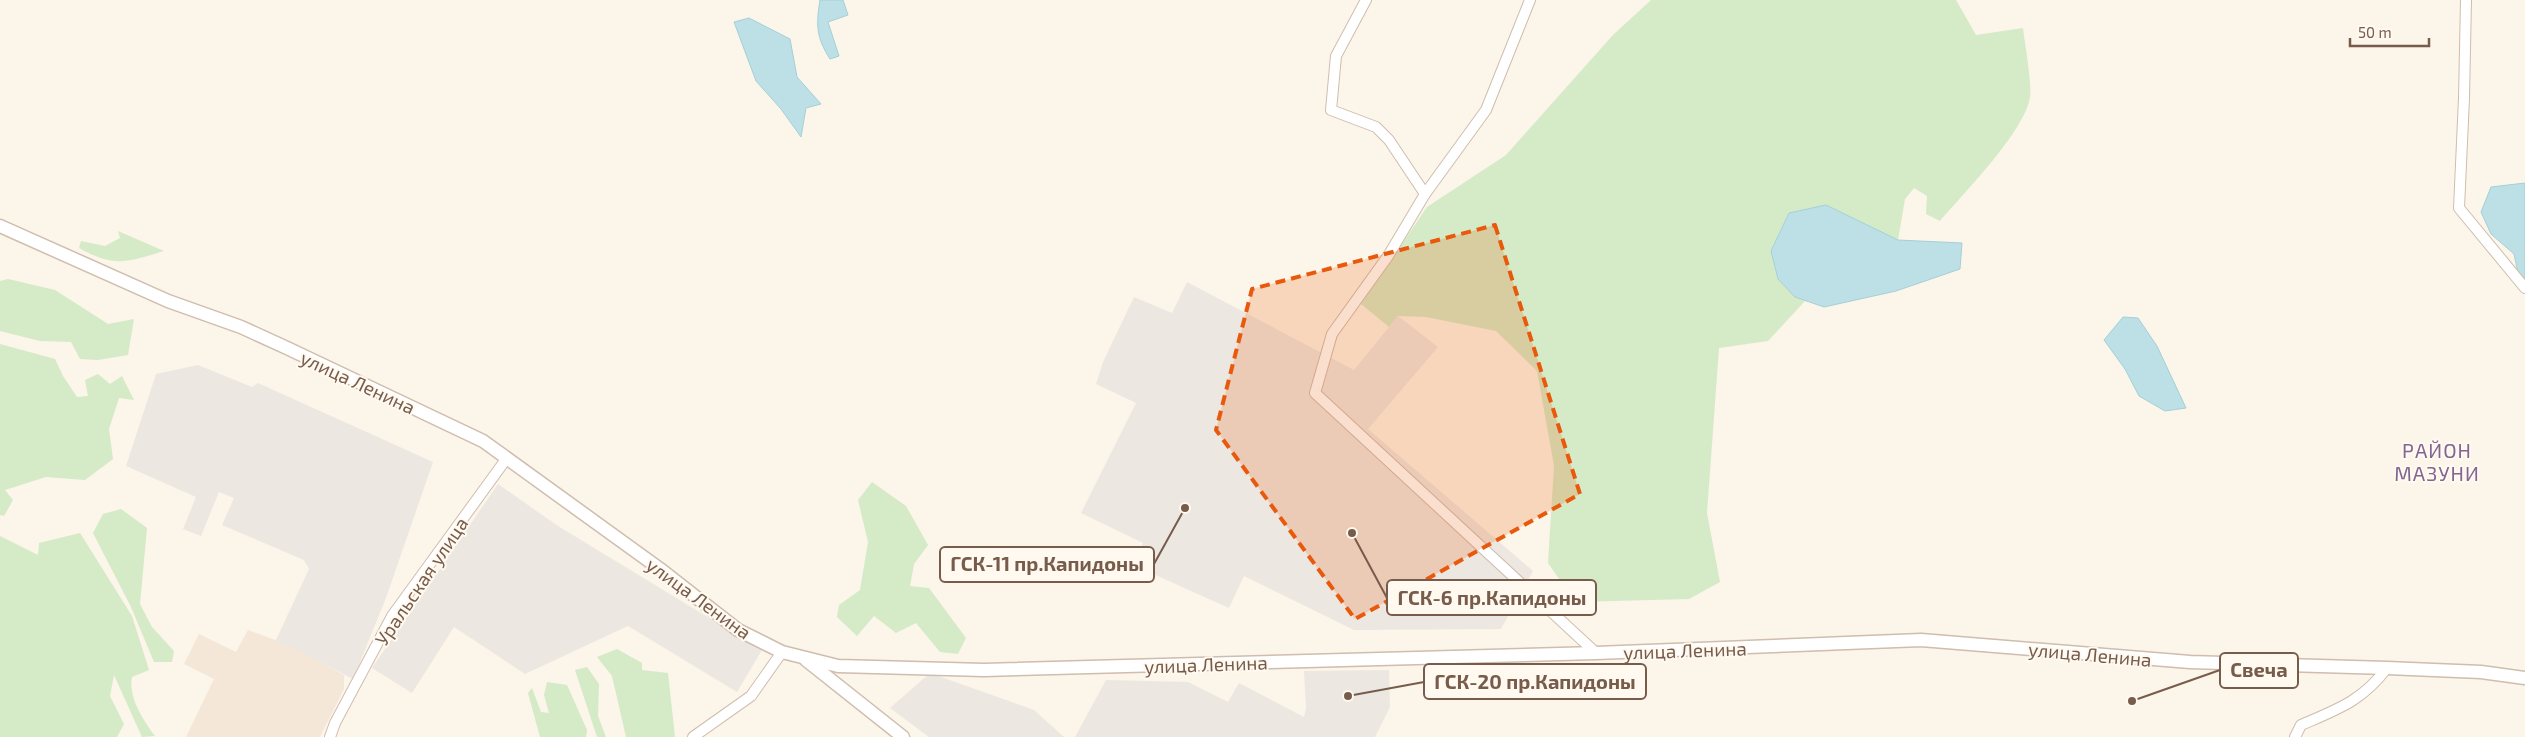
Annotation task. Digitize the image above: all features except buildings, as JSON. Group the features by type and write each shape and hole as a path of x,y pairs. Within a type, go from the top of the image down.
{"street":[{"path":"1366,0 1336,56 1331,110 1376,127 1389,140 1425,194"},
{"path":"1530,0 1486,110 1425,194 1388,256 1332,334 1315,393 1596,653"},
{"path":"2466,0 2459,208 2525,288"},
{"name":"улица Ленина","path":"0,226 168,301 241,327 483,441 660,569 738,630 782,652 838,666 984,670 1596,653 1921,640 2190,662 2481,672 2525,678"},
{"name":"Уральская улица","path":"330,737 335,723 392,616 507,458"},
{"path":"693,737 751,696 782,652"},
{"path":"802,657 903,737"},
{"path":"2295,737 2301,725 2340,709 2373,686 2387,668"}],"highlighted area":[{"path":"1495,225 1580,494 1355,619 1216,430 1252,289"}],"shaded area":[{"path":"1187,282 1354,370 1398,316 1438,347 1368,429 1533,571 1501,629 1354,630 1244,576 1229,608 1133,565 1143,543 1081,513 1136,403 1096,384 1103,362 1134,297 1172,313"},
{"path":"198,365 252,387 258,383 433,462 386,598 353,679 289,646 275,642 309,569 304,560 222,525 234,498 219,492 201,536 183,529 196,497 126,466 156,374"},
{"path":"498,484 558,526 762,650 737,692 628,626 525,674 454,627 412,693 372,668"},
{"path":"248,630 289,645 344,675 344,689 320,737 186,737 214,679 184,664 199,634 236,652"},
{"path":"1389,670 1390,707 1375,737 1075,737 1106,680 1188,682 1228,702 1239,683 1304,717 1306,708 1304,671"},
{"path":"930,673 1034,710 1064,737 929,737 890,708"}],"green space":[{"path":"1651,0 1956,0 1976,35 2023,28 2030,97 2026,111 2017,127 1992,162 1940,221 1926,214 1927,196 1914,188 1905,199 1898,240 1826,205 1789,213 1771,251 1778,279 1795,297 1805,301 1768,341 1719,348 1707,513 1720,582 1689,599 1575,602 1548,563 1554,466 1537,371 1496,331 1426,317 1398,316 1389,327 1361,304 1427,207 1506,155 1613,35"},
{"path":"118,231 164,251 130,260 112,261 79,248 81,241 105,246 120,238"},
{"path":"8,279 55,290 108,324 134,319 128,355 98,360 80,359 71,342 40,341 0,331 0,281"},
{"path":"0,344 55,359 63,376 77,397 88,396 85,380 98,374 110,384 122,376 134,400 119,398 109,429 113,459 85,480 46,477 5,490 13,500 4,516 0,515"},
{"path":"872,482 906,506 928,545 914,564 910,586 929,588 966,638 958,654 940,652 916,623 896,633 874,616 857,636 837,617 839,605 860,590 868,542 858,500"},
{"path":"121,509 147,528 140,604 152,627 174,651 172,662 154,662 131,607 93,533 103,514"},
{"path":"80,533 132,616 149,670 132,677 132,692 141,716 155,736 142,737 114,675 110,696 124,724 117,737 0,737 0,536 38,555 39,543"},
{"path":"617,649 642,663 642,670 668,673 675,737 626,737 612,676 597,657"},
{"path":"587,667 599,684 598,716 606,737 597,737 575,670"},
{"path":"547,682 567,685 587,730 586,737 540,737 528,693 532,688 541,712 549,713 544,695"}],"water":[{"path":"820,0 843,0 848,15 828,22 839,56 830,59 818,31"},
{"path":"749,18 790,39 797,77 821,104 806,108 801,137 781,109 756,81 734,22"},
{"path":"2525,183 2525,278 2519,277 2514,254 2491,234 2481,212 2491,187"},
{"path":"1826,205 1898,240 1962,243 1960,269 1896,291 1824,307 1795,297 1778,279 1771,251 1789,213"},
{"path":"2123,317 2138,318 2157,346 2186,408 2165,411 2139,396 2125,369 2104,340"}],"place":[{"name":"ГСК-11 пр.Капидоны","path":"1185,508"},
{"name":"ГСК-6 пр.Капидоны","path":"1352,533"},
{"name":"ГСК-20 пр.Капидоны","path":"1348,696"},
{"name":"Свеча","path":"2132,701"}],"district":[{"name":"РАЙОН МАЗУНИ","path":"2437,462"}]}
